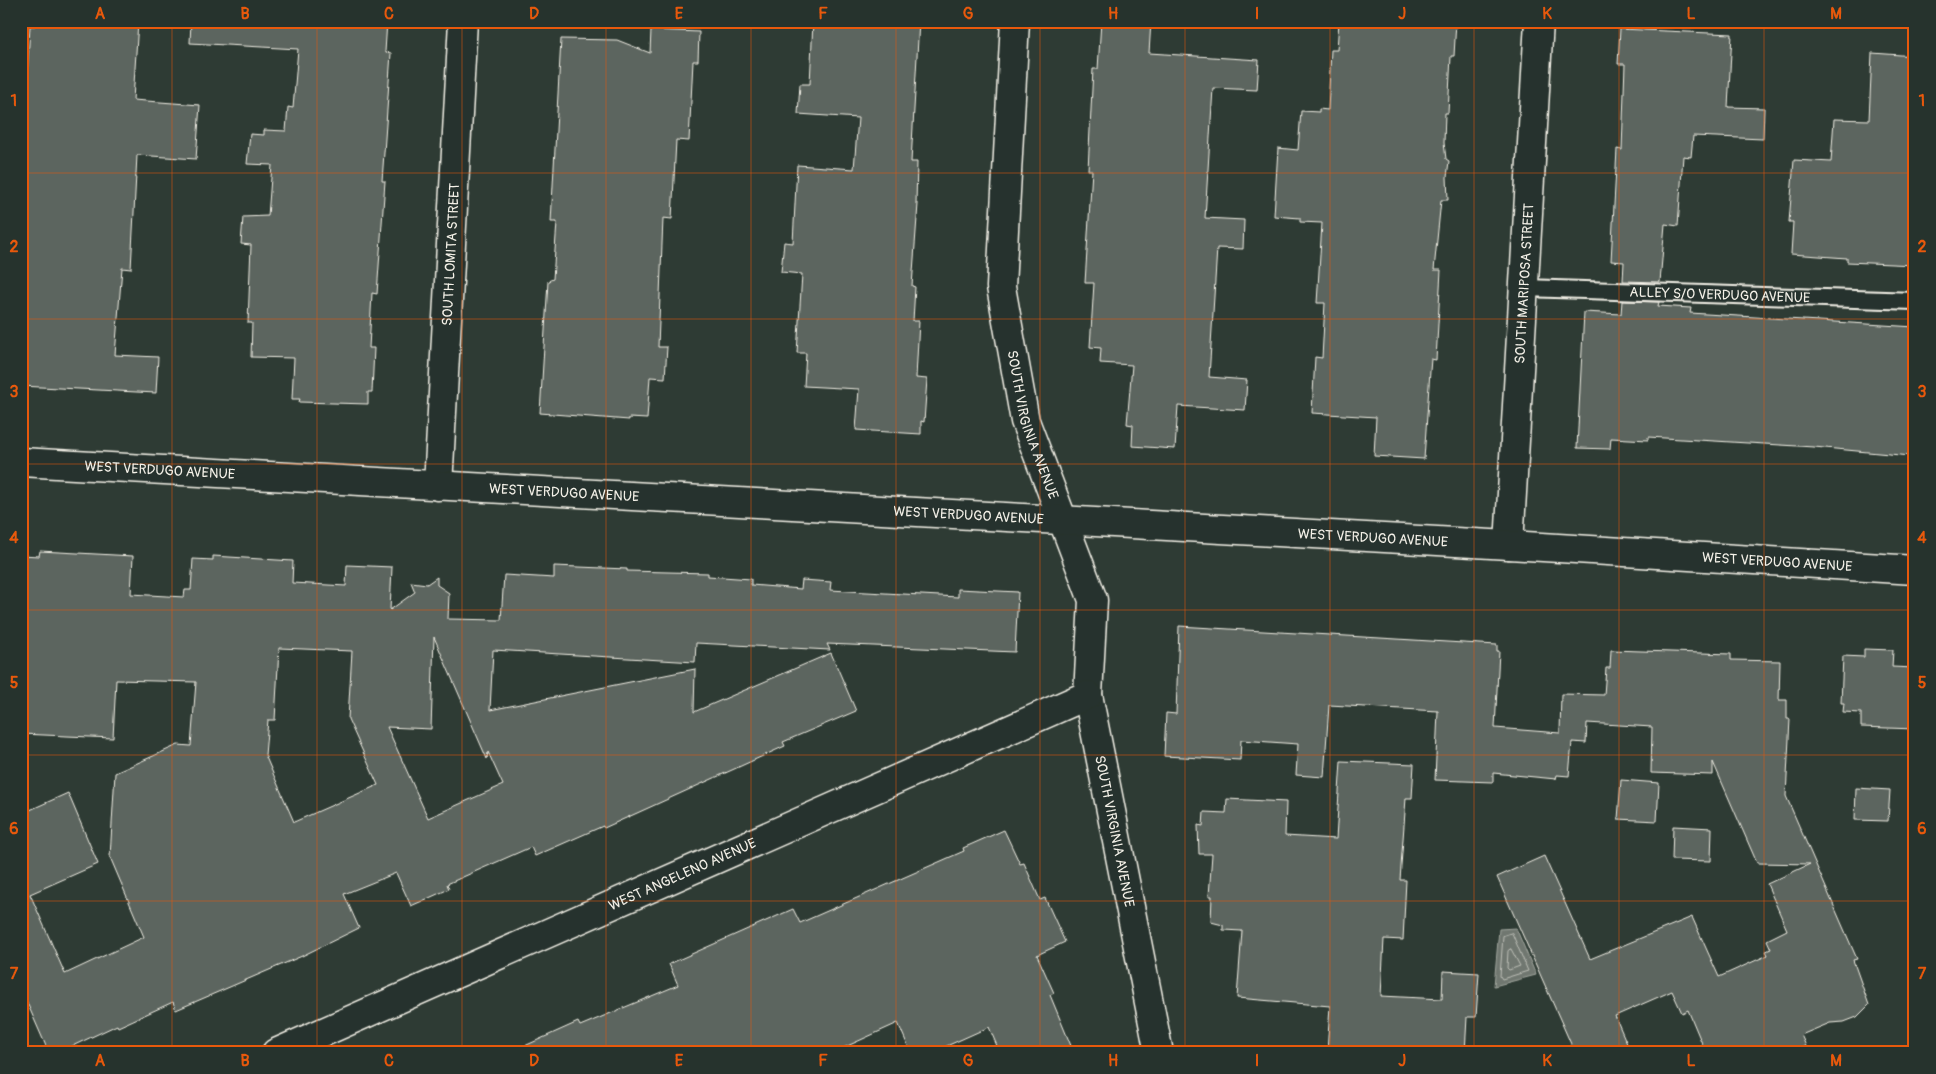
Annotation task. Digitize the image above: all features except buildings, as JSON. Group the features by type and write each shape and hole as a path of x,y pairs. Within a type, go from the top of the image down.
{"street":[{"name":"SOUTH LOMITA STREET","path":"438,486 463,21"},
{"name":"SOUTH VIRGINIA AVENUE","path":"1015,21 1001,287 1025,422 1093,600 1088,695 1159,1053"},
{"name":"SOUTH MARIPOSA STREET","path":"1509,545 1539,21"},
{"name":"WEST VERDUGO AVENUE","path":"21,462 1062,522 1509,545 1915,570"},
{"name":"WEST ANGELENO AVENUE","path":"276,1053 1088,695"}],"lane":[{"name":"ALLEY S/O VERDUGO AVENUE","path":"1525,288 1915,301"}],"water":[{"path":"1516,928 1536,975 1494,986 1499,929"}]}
